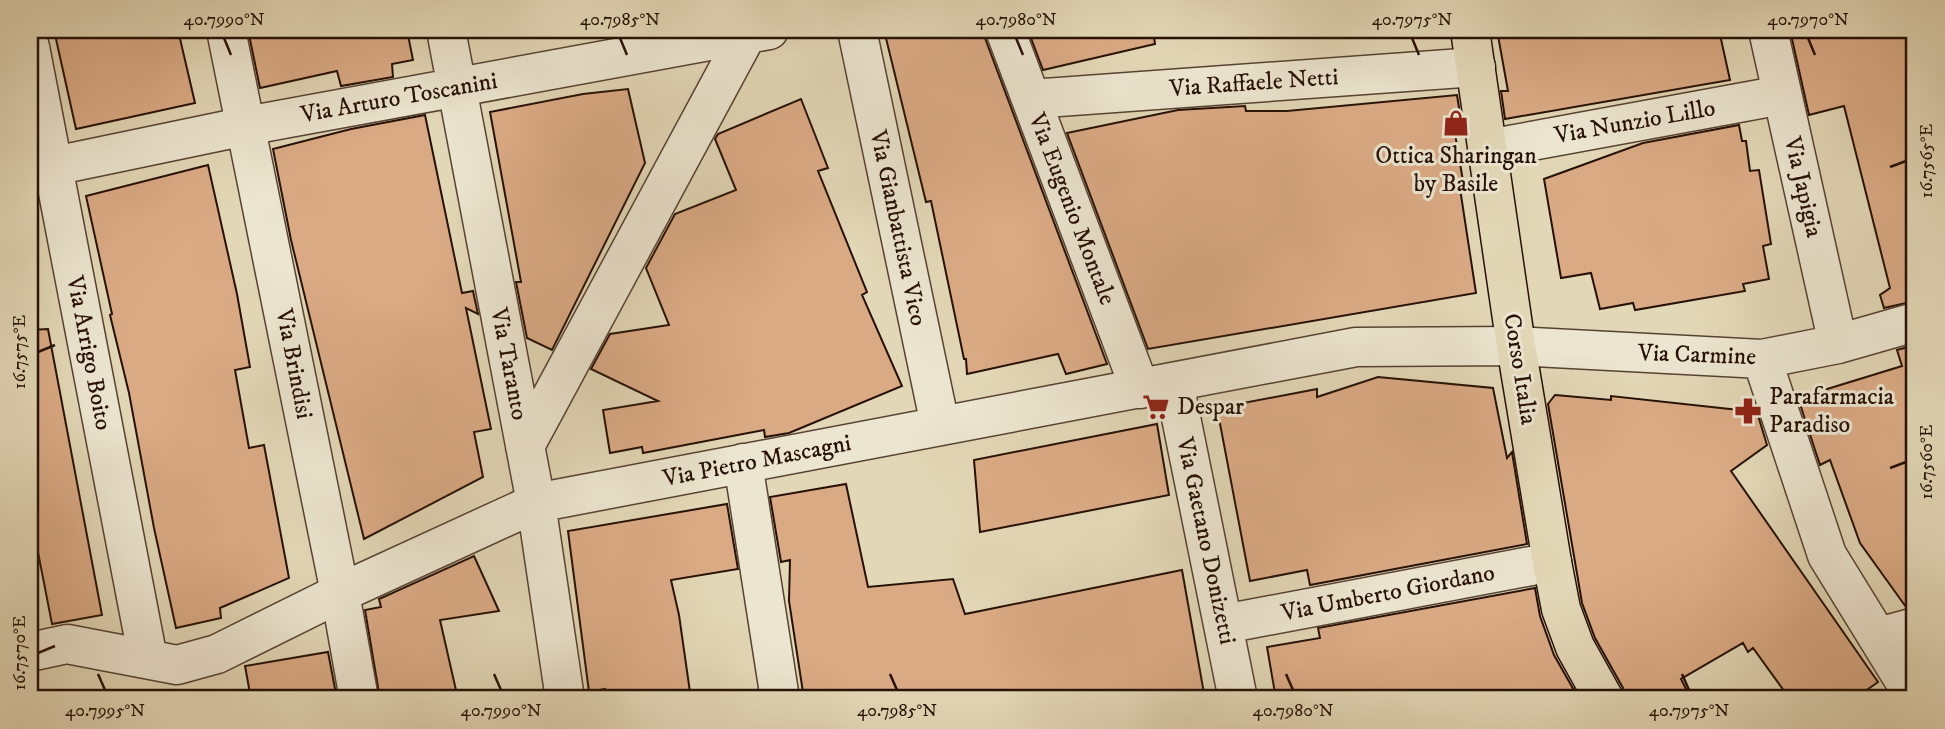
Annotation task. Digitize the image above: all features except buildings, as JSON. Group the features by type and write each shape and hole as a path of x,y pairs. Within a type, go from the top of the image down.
{"main road":[{"name":"Corso Italia","path":"1470,30 1516,346 1561,609 1575,648 1604,699"}],"street":[{"name":"Via Brindisi","path":"226,30 359,699"},
{"name":"Via Taranto","path":"446,30 536,503 565,699"},
{"name":"Via Gianbattista Vico","path":"857,30 940,425"},
{"name":"Via Eugenio Montale","path":"1005,30 1031,99 1157,386"},
{"name":"Via Japigia","path":"1768,30 1838,344"},
{"name":"Via Arturo Toscanini","path":"42,168 246,126 457,88 649,40 758,32"},
{"path":"525,446 758,32"},
{"name":"Via Arrigo Boito","path":"30,47 42,168 148,659"},
{"name":"Via Raffaele Netti","path":"1031,99 1476,67"},
{"name":"Via Nunzio Lillo","path":"1488,149 1782,95"},
{"name":"Via Carmine","path":"1516,346 1762,359 1838,344 1915,322"},
{"name":"Via Pietro Mascagni","path":"30,652 67,644 177,665 217,654 340,593 536,503 1356,348 1516,346"},
{"path":"1762,359 1827,555 1915,698"},
{"name":"Via Gaetano Donizetti","path":"1157,386 1224,624 1238,699"},
{"path":"743,463 780,699"},
{"name":"Via Umberto Giordano","path":"1224,624 1552,562"},
{"path":"1878,637 1915,627"}],"place":[{"name":"Ottica Sharingan by Basile","path":"1456,123"},
{"name":"Despar","path":"1156,407"},
{"name":"Parafarmacia Paradiso","path":"1748,411"}]}
